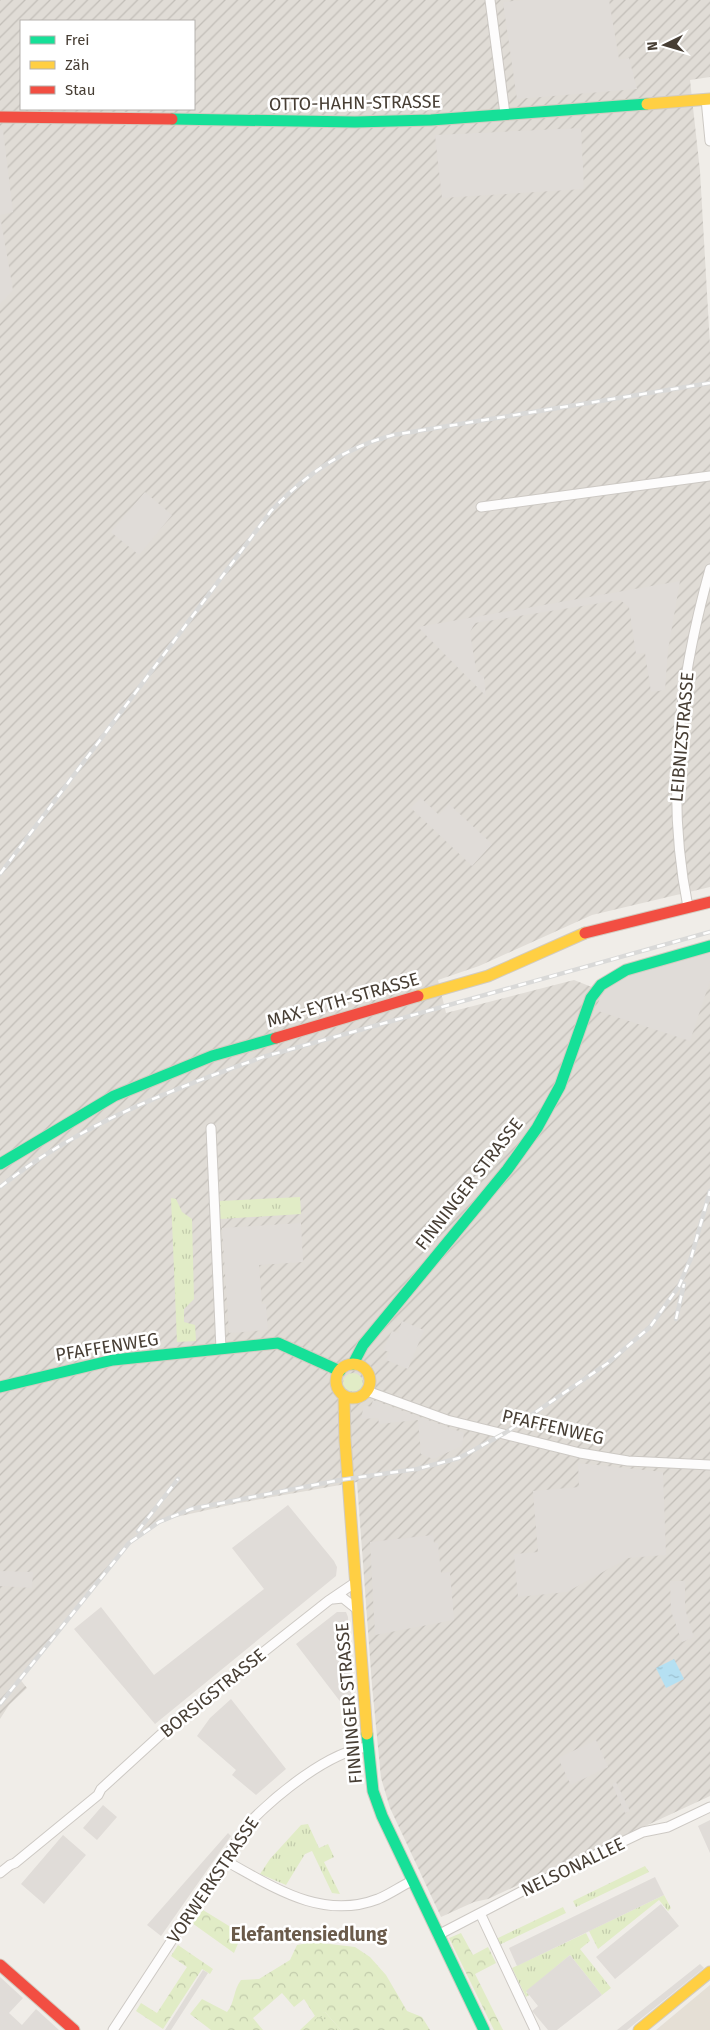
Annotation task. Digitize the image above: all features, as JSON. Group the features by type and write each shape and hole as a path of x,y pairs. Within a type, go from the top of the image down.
{"street":[{"path":"490,0 505,114"},
{"path":"708,99 710,141"},
{"name":"OTTO-HAHN-STRASSE","path":"0,116 304,123 431,120 708,99"},
{"path":"481,507 710,476"},
{"name":"LEIBNIZSTRASSE","path":"688,907 676,819 678,744 683,689 710,569"},
{"name":"MAX-EYTH-STRASSE","path":"0,1164 106,1100 212,1056 488,976 583,934 710,902"},
{"name":"FINNINGER STRASSE","path":"357,1365 363,1346 507,1170 529,1140 560,1086 591,998 601,985 612,976 636,966 710,946"},
{"path":"211,1128 221,1348"},
{"name":"PFAFFENWEG","path":"0,1386 113,1360 278,1343 307,1356 338,1374"},
{"path":"338,1374 357,1365 369,1376 368,1389 358,1398 346,1396"},
{"name":"FINNINGER STRASSE","path":"338,1374 337,1387 346,1396 345,1440 371,1778 377,1804 484,2030"},
{"name":"PFAFFENWEG","path":"368,1389 447,1420 580,1453 628,1461 710,1465"},
{"name":"BORSIGSTRASSE","path":"0,1873 15,1863 98,1794 101,1789 170,1726 328,1601 356,1582"},
{"path":"328,1601 341,1598 358,1610"},
{"name":"VORWERKSTRASSE","path":"113,2030 248,1824 268,1804 344,1753 368,1748"},
{"name":"NELSONALLEE","path":"438,1935 644,1832 668,1827 710,1807"},
{"path":"224,1860 307,1902 336,1907 378,1899 412,1881"},
{"path":"480,1913 535,2030"},
{"path":"0,1965 74,2030"},
{"path":"639,2030 710,1972"}],"shaded area":[{"path":"0,0 710,0 710,77 690,80 700,171 710,345 710,887 592,915 479,966 438,980 446,1013 574,980 607,993 710,954 710,1796 488,1899 474,1902 441,1917 390,1808 381,1778 357,1482 239,1503 176,1517 159,1524 130,1544 21,1675 19,1678 27,1688 9,1705 0,1719"},
{"path":"523,0 609,0 619,59 629,58 637,89 517,99 503,2"},
{"path":"581,128 584,189 442,198 435,135"},
{"path":"0,130 3,130 13,212 0,215"},
{"path":"0,215 13,290 0,304"},
{"path":"145,492 172,515 139,555 111,532"},
{"path":"680,581 668,650 665,690 651,692 645,653 636,654 629,607 620,600 475,623 470,632 476,670 484,677 486,696 418,627"},
{"path":"421,798 439,815 449,804 492,844 472,866 411,808"},
{"path":"710,952 710,981 690,1041 595,1010 603,991 628,974"},
{"path":"301,1223 303,1262 259,1265 262,1304 266,1304 268,1330 229,1333 222,1228"},
{"path":"402,1321 424,1330 408,1369 386,1360 389,1352 383,1350 392,1331 398,1333"},
{"path":"373,1400 464,1433 462,1446 433,1459 421,1454 418,1420 379,1424 378,1418 361,1419 364,1405 371,1407"},
{"path":"578,1463 663,1472 666,1555 628,1558 567,1592 518,1597 514,1554 538,1552 533,1491 579,1487"},
{"path":"288,1505 334,1561 337,1567 336,1576 155,1724 74,1629 101,1607 154,1675 264,1589 232,1548"},
{"path":"433,1535 434,1543 438,1543 441,1573 450,1572 454,1620 375,1635 370,1542"},
{"path":"0,1571 33,1572 32,1588 0,1586"},
{"path":"670,1581 685,1581 685,1609 694,1637 682,1642 671,1611"},
{"path":"337,1612 346,1612 348,1617 352,1717 296,1644"},
{"path":"231,1699 286,1769 256,1795 232,1775 236,1770 197,1736 210,1718"},
{"path":"596,1740 608,1767 571,1785 558,1758"},
{"path":"616,1782 630,1811 625,1813 612,1784"},
{"path":"103,1805 117,1817 97,1840 83,1828"},
{"path":"710,1820 710,1853 698,1826"},
{"path":"228,1833 231,1836 161,1936 147,1925"},
{"path":"63,1835 86,1855 44,1904 21,1884"},
{"path":"655,1877 664,1895 517,1966 509,1948"},
{"path":"661,1904 679,1926 615,1979 596,1957"},
{"path":"570,1955 602,1995 557,2030 548,2030 532,2011 538,2006 526,1991"},
{"path":"700,1964 704,1968 627,2030 617,2030"},
{"path":"203,1970 208,1973 171,2030 165,2030"},
{"path":"0,1977 23,1998 9,2013 22,2025 36,2009 59,2030 0,2030"},
{"path":"710,1985 710,2030 656,2030"}],"green space":[{"path":"300,1197 301,1214 220,1219 219,1201"},
{"path":"171,1198 176,1199 182,1212 192,1219 194,1299 184,1309 184,1322 195,1325 196,1341 177,1342"},
{"path":"353,1373 360,1376 363,1383 360,1390 353,1393 346,1390 343,1383 346,1376"},
{"path":"308,1824 319,1848 328,1844 334,1857 324,1862 340,1894 332,1893 312,1851 305,1854 286,1885 260,1874 270,1859 301,1825"},
{"path":"645,1866 649,1872 576,1907 573,1901"},
{"path":"664,1895 671,1908 668,1911 659,1900 598,1949 589,1931"},
{"path":"563,1907 566,1913 499,1945 496,1939"},
{"path":"203,1910 242,1934 234,1953 192,1923"},
{"path":"461,1933 473,1955 488,1947 496,1963 475,1974 503,2030 494,2030 449,1938"},
{"path":"586,1933 590,1941 580,1949 611,1988 602,1995 570,1955 526,1992 529,1995 526,1997 512,1968"},
{"path":"313,1942 355,1947 370,1957 386,1975 407,2011 422,2017 430,2030 341,2030 325,2012 315,2016 304,1999 294,2007 282,1993 253,2018 263,2030 211,2030 190,2014 202,1999 227,2012 241,1980 259,1979 290,1960 297,1945"},
{"path":"178,1945 213,1969 210,1974 202,1969 163,2029 136,2011 141,2003 157,2013 187,1967 171,1956"},
{"path":"325,2012 341,2030 300,2030 318,2013"},
{"path":"321,2017 331,2023 336,2030 303,2030 317,2018"}],"water":[{"path":"674,1659 684,1679 666,1688 656,1668"}],"railway":[{"path":"0,874 271,511 312,474 358,447 393,435 710,383"},
{"path":"0,1187 30,1165 93,1127 159,1096 263,1057 710,932"},
{"path":"0,1704 129,1543 159,1522 191,1509 340,1480 417,1469 459,1458 505,1433 608,1363 650,1327 679,1286 691,1258 710,1191"},
{"path":"676,1319 684,1284"},
{"path":"138,1531 178,1479"}],"traffic: fast":[{"path":"172,119 355,122 431,120 647,104"},
{"path":"353,1364 363,1345 507,1170 537,1128 560,1086 591,998 601,985 626,970 710,946"},
{"path":"0,1164 114,1096 212,1056 276,1038"},
{"path":"0,1387 113,1360 278,1343 340,1371"},
{"path":"367,1734 373,1791 382,1816 484,2030"}],"traffic: slow":[{"path":"647,104 710,99"},
{"path":"418,996 488,976 585,933"},
{"path":"353,1364 365,1369 370,1381 365,1393 353,1398 341,1393 336,1381 341,1369 353,1364"},
{"path":"344,1396 345,1440 367,1734"},
{"path":"639,2030 710,1972"}],"traffic: jam":[{"path":"0,117 172,119"},
{"path":"585,933 710,902"},
{"path":"276,1038 418,996"},
{"path":"0,1965 74,2030"}],"district":[{"name":"Elefantensiedlung","path":"309,1934"}]}
